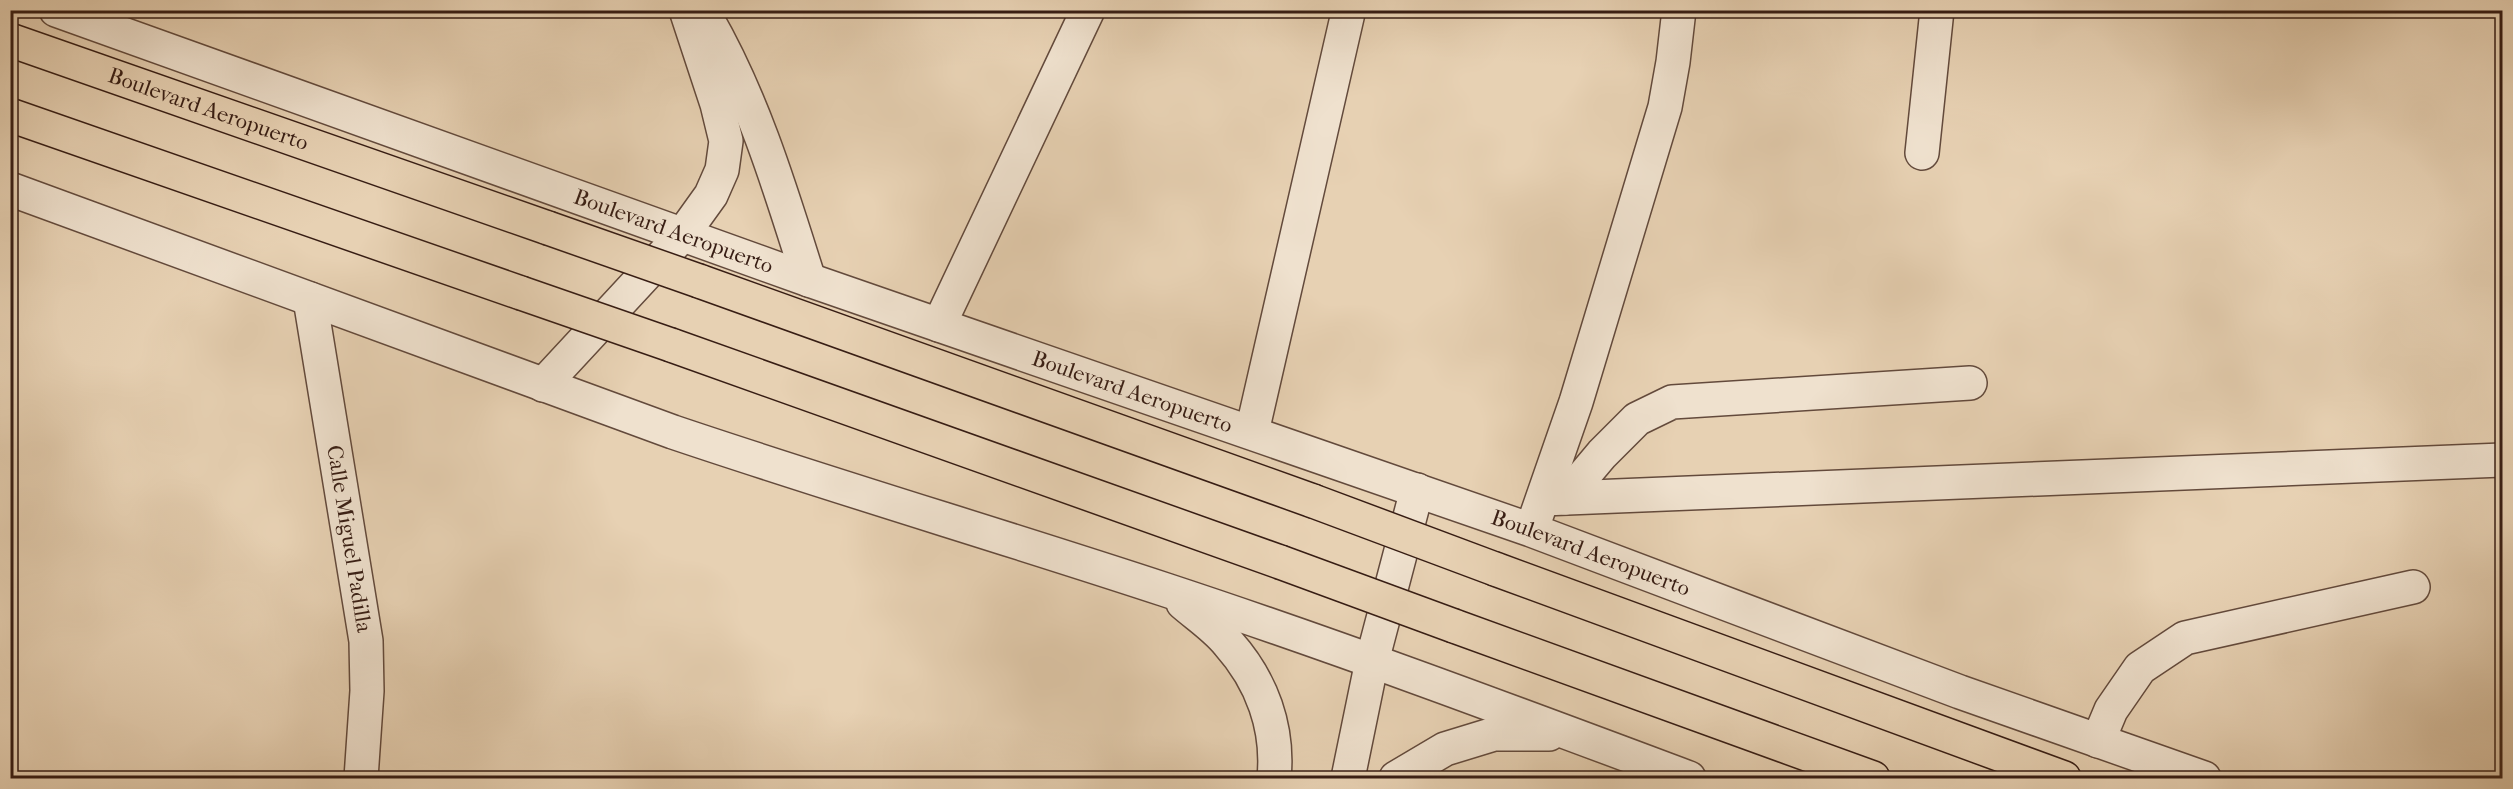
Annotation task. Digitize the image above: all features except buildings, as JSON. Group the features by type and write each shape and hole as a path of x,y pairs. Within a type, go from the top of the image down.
{"highway":[{"name":"Boulevard Aeropuerto","path":"10,40 699,281 1313,501 2064,778"},
{"path":"10,115 1016,466 1873,778"}],"street":[{"name":"Boulevard Aeropuerto","path":"56,10 810,280 1532,530 1960,692 2204,778"},
{"path":"543,385 683,234 711,195 722,170 726,141 717,104 686,10"},
{"path":"701,10 738,80 786,207 810,280"},
{"path":"939,325 1088,10"},
{"path":"1554,498 1576,402 1665,106 1679,10"},
{"path":"1922,153 1937,10"},
{"path":"1252,432 1348,13"},
{"path":"10,189 543,385 764,463 1168,590 1372,661 1689,778"},
{"name":"Calle Miguel Padilla","path":"310,299 366,641 367,691 361,778"},
{"path":"1532,530 1554,498 1637,419 1672,402 1970,382"},
{"path":"1554,498 2502,460"},
{"path":"1348,778 1372,661 1417,490"},
{"path":"2098,741 2111,710 2140,668 2185,638 2414,587"},
{"path":"1168,590 1228,642 1253,677 1271,718 1274,778"},
{"path":"1396,778 1445,749 1494,734 1572,734"}]}
